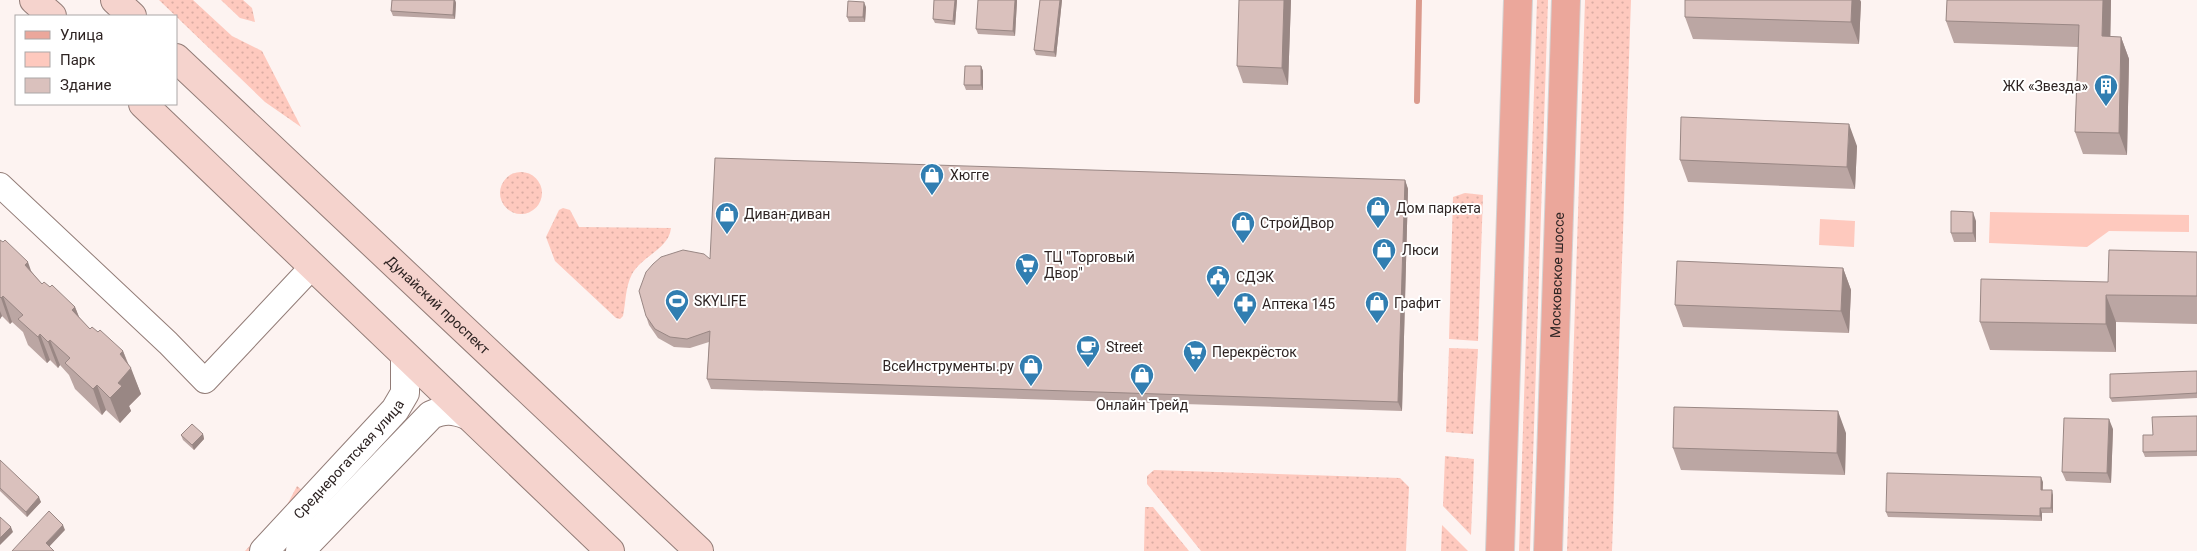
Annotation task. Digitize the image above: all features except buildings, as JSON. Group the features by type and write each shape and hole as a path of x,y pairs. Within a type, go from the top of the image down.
{"main road":[{"path":"34,0 51,15"},
{"path":"115,0 131,15"},
{"path":"1500,551 1518,0"},
{"name":"Московское шоссе","path":"1548,551 1566,0"},
{"name":"Дунайский проспект","path":"178,60 699,547"},
{"path":"144,105 610,551"}],"street":[{"path":"0,185 205,381 312,267"},
{"name":"Среднерогатская улица","path":"264,551 395,410 405,393 405,356"},
{"name":"Среднерогатская улица","path":"300,551 431,415 442,410 452,410 467,415"}],"green space":[{"path":"159,0 193,0 232,36 262,51 301,127 265,102 178,18 178,15 175,15"},
{"path":"221,0 243,0 252,8 255,22 240,18"},
{"path":"1537,0 1548,0 1530,551 1519,551"},
{"path":"1585,0 1631,0 1612,551 1567,551"},
{"path":"517,172 525,172 536,178 542,193 536,208 525,214 517,214 506,208 500,197 500,189 506,178"},
{"path":"1465,193 1483,195 1478,341 1449,339 1453,197"},
{"path":"563,208 570,210 579,227 671,228 666,241 661,247 642,262 632,274 627,290 623,316 620,319 616,318 555,261 546,237 559,210"},
{"path":"1990,212 2189,215 2189,232 2109,231 2087,247 1989,243"},
{"path":"1820,219 1855,221 1854,247 1819,245"},
{"path":"1449,348 1478,349 1473,434 1446,432"},
{"path":"1445,456 1474,459 1471,535 1443,506"},
{"path":"1154,470 1400,478 1409,487 1406,551 1201,551 1147,484 1147,476"},
{"path":"297,486 302,490 249,551 245,551 287,505"},
{"path":"1145,507 1153,507 1189,551 1144,551"},
{"path":"1442,525 1468,551 1441,551"}],"waterway":[{"path":"1417,101 1419,0"}],"place":[{"name":"ЖК «Звезда»","path":"2106,107"},
{"name":"Хюгге","path":"932,196"},
{"name":"Дом паркета","path":"1378,229"},
{"name":"Диван-диван","path":"727,235"},
{"name":"СтройДвор","path":"1243,244"},
{"name":"Люси","path":"1384,271"},
{"name":"ТЦ \"Торговый Двор\"","path":"1027,286"},
{"name":"СДЭК","path":"1218,298"},
{"name":"SKYLIFE","path":"677,322"},
{"name":"Графит","path":"1377,324"},
{"name":"Аптека 145","path":"1245,325"},
{"name":"Street","path":"1088,368"},
{"name":"Перекрёсток","path":"1195,373"},
{"name":"ВсеИнструменты.ру","path":"1031,387"},
{"name":"Онлайн Трейд","path":"1142,396"}]}
